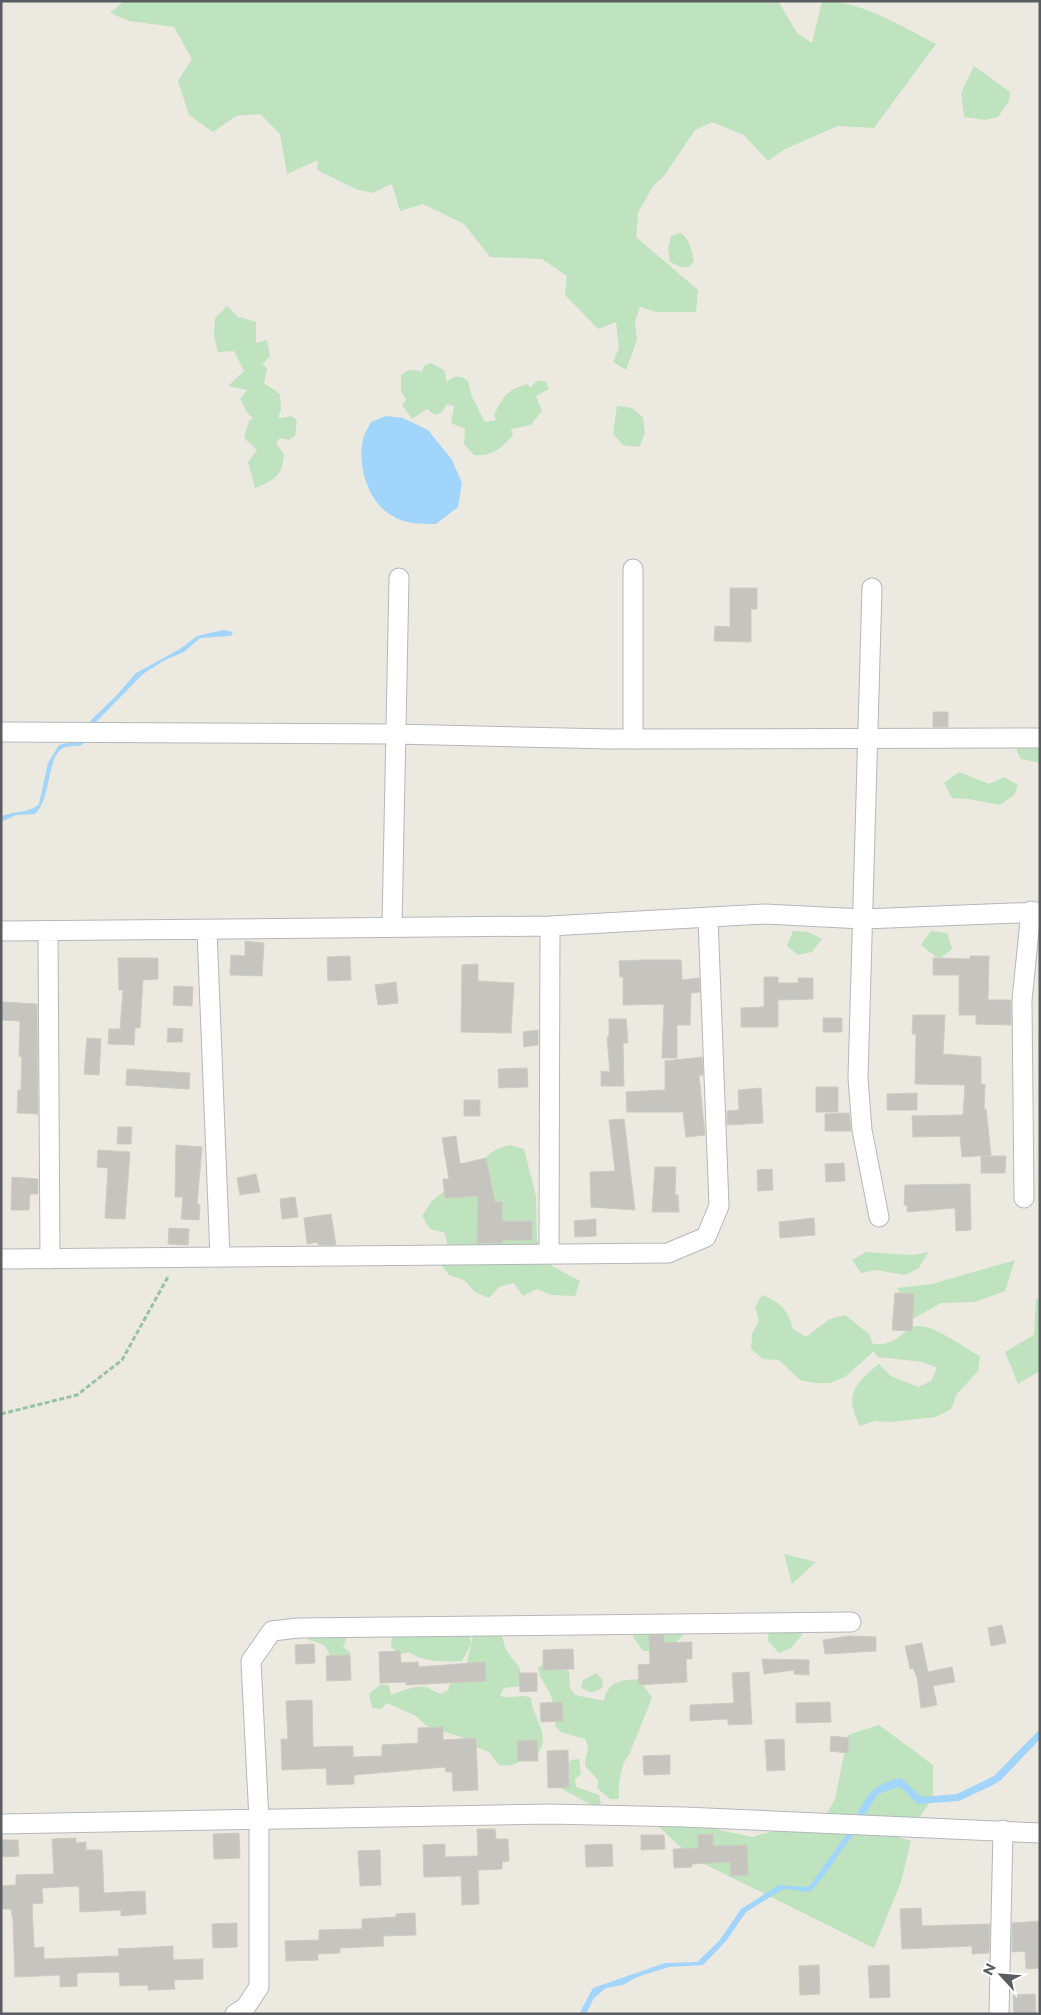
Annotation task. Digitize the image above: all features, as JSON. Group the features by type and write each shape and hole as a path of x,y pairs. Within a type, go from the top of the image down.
{"street":[{"path":"632,738 633,569"},
{"path":"392,926 399,578"},
{"path":"872,588 858,1078 862,1130 879,1217"},
{"path":"1,732 395,734 632,738 1040,738"},
{"path":"1,931 48,933 392,926 550,926 764,914 864,919 1036,911 1022,1000 1024,1198"},
{"path":"1,1259 668,1253 706,1237 719,1206 708,918"},
{"path":"549,1254 550,926"},
{"path":"207,930 220,1257"},
{"path":"48,933 50,1259"},
{"path":"234,2014 245,2008 259,1986 259,1820 251,1661 272,1631 298,1628 852,1622"},
{"path":"1,1824 549,1814 684,1817 1040,1833"},
{"path":"999,2014 1003,1830"}],"path":[{"path":"1,1414 77,1395 122,1360 160,1289 181,1258"}],"green space":[{"path":"124,1 778,1 797,33 812,43 822,1 852,5 866,10 895,22 936,44 874,128 838,126 785,149 768,161 744,135 712,122 695,130 664,176 653,186 638,213 636,237 698,290 696,312 656,312 640,307 635,321 637,340 626,370 613,362 619,348 616,322 598,329 565,295 567,276 542,259 490,257 464,224 423,204 400,211 392,184 372,193 356,189 317,170 318,160 287,174 280,134 260,114 236,116 213,132 189,115 178,81 192,59 174,27 129,21 110,13"},
{"path":"974,66 1010,92 1009,101 998,117 985,120 964,117 961,93"},
{"path":"681,233 688,242 694,261 689,267 681,267 670,262 668,248 671,236"},
{"path":"227,306 239,318 256,322 256,343 267,340 270,356 262,365 267,368 264,383 280,394 281,410 278,417 291,416 297,420 295,436 289,440 280,438 276,443 284,454 282,468 273,479 255,488 248,462 257,450 244,438 249,421 253,418 248,414 240,399 247,390 228,386 244,371 234,351 218,352 214,336 215,318"},
{"path":"431,363 444,370 447,382 458,377 468,381 472,397 485,422 496,420 494,415 497,408 510,391 528,384 530,388 538,380 546,382 549,389 536,396 542,411 531,425 511,429 513,435 495,451 485,455 474,455 464,444 465,429 451,423 454,406 447,404 442,412 435,415 427,409 412,419 402,405 406,400 401,391 401,375 411,370 422,372 424,366"},
{"path":"617,406 632,408 643,417 645,433 639,447 623,445 613,434"},
{"path":"1040,732 1040,763 1021,759 1017,753 1017,745"},
{"path":"959,772 989,784 1004,777 1018,785 1014,795 1000,805 952,798 944,783"},
{"path":"793,931 808,932 822,939 812,952 798,955 787,946"},
{"path":"931,931 947,933 952,949 939,959 921,945"},
{"path":"509,1145 524,1149 536,1196 537,1240 542,1254 552,1266 580,1281 575,1296 551,1295 537,1289 523,1296 514,1283 499,1287 489,1298 475,1292 464,1280 449,1275 440,1263 448,1248 445,1233 430,1229 422,1216 432,1201 495,1150"},
{"path":"866,1252 912,1255 928,1252 919,1268 905,1275 876,1270 861,1273 852,1260"},
{"path":"1015,1260 1005,1291 975,1302 941,1303 912,1319 897,1288 932,1284"},
{"path":"762,1295 774,1300 782,1307 789,1316 793,1329 806,1337 830,1319 845,1315 869,1334 873,1344 890,1342 911,1328 918,1326 927,1327 980,1356 978,1371 957,1394 951,1409 936,1417 891,1422 874,1421 860,1426 853,1406 852,1398 854,1391 863,1378 879,1364 891,1376 918,1387 931,1381 937,1368 923,1362 877,1357 874,1351 845,1377 830,1383 800,1380 779,1360 763,1359 751,1349 752,1334 759,1321 755,1307"},
{"path":"1040,1298 1040,1371 1018,1384 1005,1352 1034,1335 1036,1299"},
{"path":"784,1554 816,1562 792,1584"},
{"path":"659,1613 673,1622 684,1634 671,1646 643,1651 633,1637 643,1622"},
{"path":"800,1618 802,1635 791,1648 779,1653 768,1641 769,1625"},
{"path":"469,1627 471,1644 462,1661 427,1660 409,1652 400,1654 391,1647 392,1638 398,1631 413,1630 414,1638 432,1629"},
{"path":"308,1632 344,1632 346,1640 343,1647 350,1652 350,1660 344,1666 330,1659 326,1647 308,1640"},
{"path":"500,1632 506,1649 520,1669 521,1679 520,1686 504,1688 500,1696 531,1698 543,1740 538,1753 516,1764 499,1765 489,1752 473,1746 468,1739 428,1727 416,1716 387,1703 381,1709 372,1708 369,1694 381,1684 389,1686 391,1695 418,1687 426,1687 441,1694 448,1690 454,1675 466,1667 473,1635"},
{"path":"545,1664 569,1671 570,1688 575,1695 604,1701 608,1689 616,1683 639,1679 652,1698 622,1770 619,1783 619,1799 610,1799 597,1788 598,1780 585,1766 588,1746 585,1739 561,1732 555,1726 553,1702 538,1670 538,1667"},
{"path":"596,1673 602,1679 603,1687 592,1692 581,1688 583,1680"},
{"path":"879,1725 933,1765 933,1798 913,1826 881,1832 911,1841 901,1882 874,1948 692,1858 654,1822 687,1823 752,1837 787,1827 819,1828 835,1799 848,1735"},
{"path":"579,1759 581,1774 575,1779 576,1787 599,1795 601,1804 597,1808 553,1784 571,1760"}],"water":[{"path":"386,416 403,418 428,430 452,460 462,483 458,507 436,524 413,523 396,518 383,509 370,492 363,471 363,440 371,422"},
{"path":"223,630 233,632 231,636 200,638 184,652 165,660 143,674 96,722 94,729 88,727 91,720 136,673 180,649 197,636"},
{"path":"88,738 82,745 65,747 58,753 51,769 44,798 35,814 16,815 1,822 1,817 11,813 26,811 39,804 48,763 59,745"},
{"path":"1040,1729 1040,1739 1001,1780 993,1785 959,1801 917,1804 904,1790 898,1787 878,1794 862,1819 855,1818 872,1791 883,1784 901,1778 918,1794 924,1797 957,1794 994,1776"},
{"path":"851,1828 856,1832 810,1892 785,1889 780,1891 746,1912 726,1941 703,1965 669,1967 637,1977 623,1985 606,1988 594,1998 586,2014 579,2014 593,1988 665,1963 697,1962 719,1941 741,1909 779,1885 806,1887 810,1885"}],"building":[{"path":"730,588 757,588 757,609 751,609 751,642 714,641 715,626 730,627"},
{"path":"933,712 948,712 948,727 933,727"},
{"path":"245,941 264,943 262,976 230,975 231,955 245,956"},
{"path":"350,956 351,980 328,981 327,957"},
{"path":"970,956 989,956 988,1000 1011,1000 1011,1025 976,1024 976,1015 959,1015 959,975 933,975 933,958 970,959"},
{"path":"118,958 158,958 158,979 143,980 140,1028 135,1028 134,1045 108,1044 109,1029 120,1029 123,990 119,990"},
{"path":"681,960 682,980 699,978 700,992 691,993 690,1025 677,1025 677,1058 662,1058 664,1004 623,1005 623,977 620,977 619,961"},
{"path":"478,964 478,981 514,983 511,1033 461,1032 462,965"},
{"path":"764,977 778,977 778,983 798,983 798,978 813,978 813,999 778,1000 778,1027 741,1027 741,1008 764,1007"},
{"path":"396,982 398,1003 378,1005 375,985"},
{"path":"174,986 193,987 192,1006 173,1005"},
{"path":"1,1002 37,1004 38,1114 17,1113 18,1090 21,1090 22,1057 19,1056 20,1021 1,1020"},
{"path":"913,1015 945,1015 943,1054 981,1057 981,1084 985,1084 984,1110 986,1109 991,1155 962,1157 960,1136 913,1137 912,1116 963,1115 965,1085 915,1084 916,1034 912,1034"},
{"path":"823,1018 842,1018 842,1032 823,1032"},
{"path":"609,1019 626,1019 628,1043 623,1043 624,1086 601,1086 601,1071 610,1072 607,1037 609,1037"},
{"path":"168,1028 183,1029 182,1042 167,1042"},
{"path":"538,1030 538,1045 524,1047 523,1032"},
{"path":"87,1038 101,1039 99,1075 84,1074"},
{"path":"702,1057 703,1075 699,1075 705,1135 686,1137 683,1112 627,1112 626,1092 665,1090 665,1061"},
{"path":"527,1068 528,1087 499,1088 498,1069"},
{"path":"127,1069 190,1073 189,1089 126,1085"},
{"path":"816,1087 838,1087 838,1112 816,1112"},
{"path":"761,1088 763,1123 727,1125 727,1111 739,1110 738,1090"},
{"path":"917,1093 917,1110 887,1110 887,1094"},
{"path":"464,1100 480,1100 480,1116 464,1116"},
{"path":"849,1113 851,1131 825,1131 825,1114"},
{"path":"624,1119 635,1210 591,1207 590,1172 615,1171 609,1120"},
{"path":"118,1127 132,1127 131,1144 117,1144"},
{"path":"456,1136 460,1164 486,1158 495,1202 502,1202 502,1221 532,1221 532,1240 502,1240 502,1243 477,1243 478,1196 445,1198 443,1179 449,1179 442,1138"},
{"path":"176,1145 202,1147 197,1204 200,1205 199,1220 181,1219 183,1197 175,1197"},
{"path":"98,1150 130,1152 125,1219 105,1218 108,1168 97,1167"},
{"path":"981,1156 1006,1156 1005,1173 981,1173"},
{"path":"844,1163 845,1181 826,1182 825,1164"},
{"path":"655,1167 676,1167 675,1195 678,1195 679,1212 652,1212"},
{"path":"772,1169 773,1190 758,1191 757,1170"},
{"path":"256,1174 260,1192 240,1195 237,1178"},
{"path":"12,1177 38,1179 38,1194 30,1194 29,1210 11,1210"},
{"path":"970,1184 971,1230 956,1231 955,1208 907,1212 907,1205 904,1205 905,1185"},
{"path":"295,1197 298,1217 282,1219 280,1199"},
{"path":"331,1214 336,1245 318,1245 318,1242 307,1244 304,1218"},
{"path":"814,1218 815,1235 780,1238 779,1222"},
{"path":"596,1219 596,1236 575,1237 574,1221"},
{"path":"169,1228 189,1229 188,1245 168,1244"},
{"path":"895,1293 914,1294 912,1331 892,1330"},
{"path":"1002,1625 1006,1643 991,1646 988,1628"},
{"path":"649,1635 664,1635 664,1643 692,1642 692,1659 686,1659 687,1682 639,1685 638,1665 650,1664"},
{"path":"849,1636 876,1637 876,1651 825,1654 823,1640"},
{"path":"922,1643 928,1672 952,1667 955,1682 933,1686 937,1705 921,1708 917,1677 913,1668 910,1669 905,1646"},
{"path":"314,1644 315,1663 296,1664 295,1645"},
{"path":"573,1649 574,1669 543,1670 543,1650"},
{"path":"400,1651 401,1663 418,1662 419,1667 485,1662 486,1681 406,1685 406,1682 380,1683 379,1652"},
{"path":"350,1655 351,1680 327,1681 326,1656"},
{"path":"762,1659 809,1660 809,1675 794,1674 794,1670 764,1674"},
{"path":"749,1672 752,1724 728,1725 728,1719 690,1721 690,1705 734,1703 732,1673"},
{"path":"519,1673 537,1673 537,1691 520,1692"},
{"path":"312,1700 313,1747 353,1746 353,1757 382,1756 382,1745 418,1743 418,1728 443,1727 443,1740 476,1738 478,1790 453,1791 452,1772 446,1772 445,1767 354,1775 354,1784 327,1785 326,1768 282,1770 281,1739 288,1739 286,1701"},
{"path":"562,1702 563,1721 541,1722 540,1703"},
{"path":"830,1702 831,1722 796,1723 796,1703"},
{"path":"831,1736 849,1738 848,1753 830,1751"},
{"path":"784,1739 785,1770 767,1771 765,1740"},
{"path":"537,1740 538,1761 518,1761 517,1741"},
{"path":"568,1750 569,1787 548,1788 547,1751"},
{"path":"670,1755 670,1774 644,1775 643,1756"},
{"path":"477,1829 495,1829 496,1839 508,1839 509,1861 502,1862 502,1869 478,1870 479,1904 462,1905 461,1876 424,1877 423,1845 445,1844 445,1857 478,1856"},
{"path":"239,1833 240,1858 214,1859 213,1834"},
{"path":"713,1834 713,1846 747,1845 748,1875 731,1876 730,1862 692,1864 692,1867 674,1868 673,1849 698,1848 698,1835"},
{"path":"641,1835 664,1835 665,1849 641,1850"},
{"path":"76,1838 76,1843 86,1842 86,1850 102,1850 104,1893 145,1891 146,1914 121,1916 121,1910 80,1912 79,1886 42,1888 43,1903 32,1904 34,1948 44,1947 44,1959 119,1956 118,1949 173,1946 173,1960 203,1959 203,1979 174,1980 175,1989 148,1990 148,1985 120,1986 119,1972 77,1973 77,1986 60,1987 60,1975 15,1977 13,1921 11,1909 1,1909 1,1886 16,1885 16,1875 54,1874 52,1839"},
{"path":"1,1840 18,1840 19,1856 1,1857"},
{"path":"612,1844 613,1866 586,1867 585,1845"},
{"path":"380,1850 381,1885 360,1886 358,1851"},
{"path":"921,1908 922,1926 990,1924 989,1953 972,1954 972,1946 902,1949 900,1909"},
{"path":"415,1913 416,1935 383,1936 384,1946 340,1948 340,1953 318,1954 318,1960 286,1961 285,1941 319,1940 319,1930 362,1929 362,1919 396,1917 396,1914"},
{"path":"1040,1921 1040,1968 1026,1969 1025,1951 1012,1952 1012,1923"},
{"path":"237,1923 237,1947 213,1948 212,1924"},
{"path":"819,1965 820,1994 800,1995 799,1966"},
{"path":"889,1965 890,1997 870,1998 868,1966"},
{"path":"1035,1994 1036,2014 1014,2014 1013,1995"}]}
